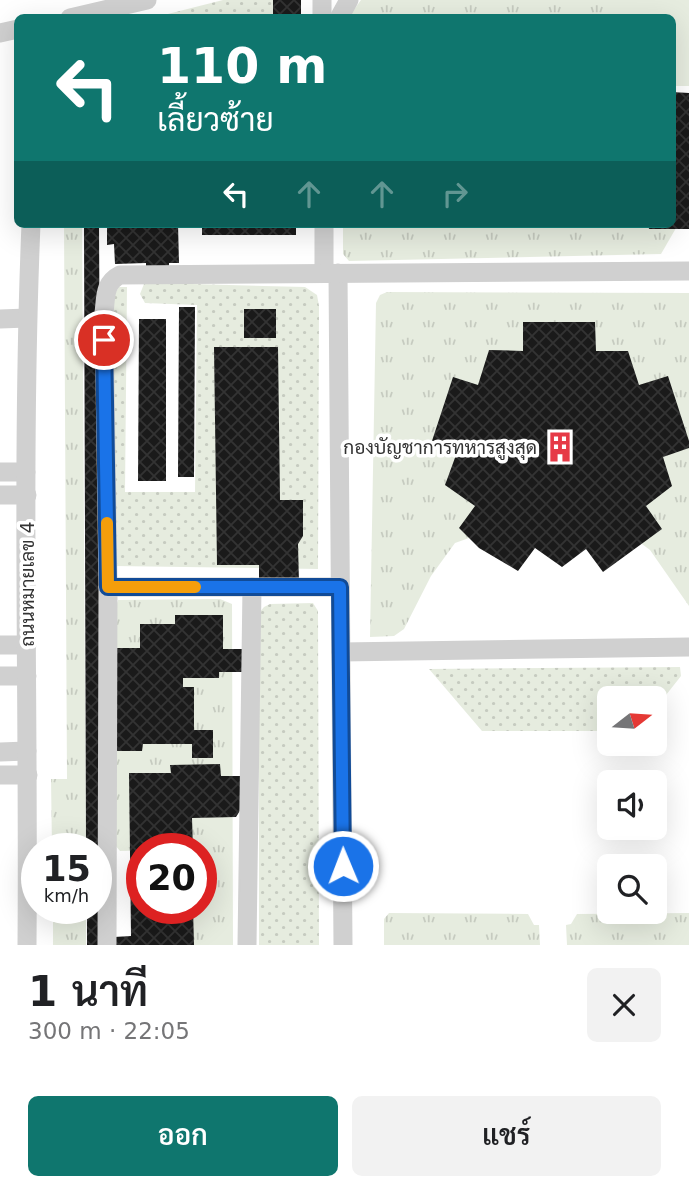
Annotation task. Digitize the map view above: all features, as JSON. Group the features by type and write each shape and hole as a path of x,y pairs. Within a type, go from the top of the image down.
{"street":[{"path":"87,14 148,0"},
{"name":"ถนนหมายเลข 4","path":"27,945 26,472 31,228"},
{"path":"325,228 331,273 340,587 343,945"},
{"path":"107,945 108,587 104,313 107,285 112,279 120,275 689,271"},
{"path":"0,319 27,318"},
{"path":"0,472 26,472"},
{"path":"0,495 27,495"},
{"path":"108,587 340,587"},
{"path":"247,945 252,587"},
{"path":"0,645 27,645"},
{"path":"341,652 689,647"},
{"path":"0,676 27,676"},
{"path":"0,752 27,751"},
{"path":"0,775 28,775"}],"green space":[{"path":"223,0 276,0 277,14 168,14"},
{"path":"361,0 630,0 630,14 351,14"},
{"path":"630,0 689,0 689,86 676,86 676,14 630,14"},
{"path":"683,216 661,254 349,261 343,254 343,228 676,228 676,221"},
{"path":"64,228 82,228 86,833 52,833 51,779 67,779"},
{"path":"365,228 605,228 365,232"},
{"path":"146,279 192,284 305,287 317,295 318,569 114,566 110,301 119,287 127,287 125,492 195,492 197,305 145,303 140,294"},
{"path":"387,292 689,293 689,606 650,550 618,526 520,520 455,543 431,576 404,629 394,636 370,637 376,303 380,295"},
{"path":"220,599 232,604 233,945 190,945 187,924 217,924 217,833 126,833 126,851 120,851 114,844 115,609 118,600"},
{"path":"313,603 318,611 319,945 259,945 259,613 270,604"},
{"path":"680,667 681,676 667,694 667,686 597,686 597,731 482,731 429,669"},
{"path":"389,913 528,914 534,925 539,925 540,945 384,945 384,919"},
{"path":"667,913 689,913 689,945 567,945 566,925 571,924 577,914 597,914 597,924 667,924"},
{"path":"53,924 86,924 86,945 53,945"}],"building":[{"path":"273,0 301,0 301,14 273,14"},
{"path":"676,92 689,93 689,229 649,229 676,228"},
{"path":"84,228 99,228 102,833 86,833"},
{"path":"107,228 178,228 179,263 169,263 169,270 146,270 146,263 115,264 114,244 107,245"},
{"path":"202,228 296,228 296,235 202,235"},
{"path":"179,307 195,307 194,477 178,477"},
{"path":"244,309 276,309 276,338 244,338"},
{"path":"139,319 166,319 166,481 138,481"},
{"name":"กองบัญชาการทหารสูงสุด","path":"523,322 595,322 596,351 628,351 639,385 668,376 689,441 689,448 663,457 672,486 646,506 662,529 603,572 586,549 562,567 535,548 518,571 479,548 459,528 475,506 445,485 456,455 430,447 453,377 478,385 489,350 523,351"},
{"path":"214,347 278,347 280,500 303,500 303,536 298,544 299,583 259,584 259,565 217,565"},
{"path":"175,615 223,615 223,649 242,649 242,672 219,672 219,678 183,678 183,687 194,687 194,730 213,730 213,758 192,758 192,744 143,744 142,751 115,751 115,648 140,648 140,624 175,624"},
{"path":"220,764 221,776 240,776 243,806 236,817 192,818 192,833 130,833 129,773 171,773 170,765"},
{"path":"87,924 103,924 103,945 87,945"},
{"path":"131,924 193,924 194,945 114,945 114,937 131,936"}],"slow traffic":[{"path":"107,523 108,587 195,587"}],"place":[{"name":"กองบัญชาการทหารสูงสุด","path":"560,447"}],"route":[{"path":"104,340 108,587 340,587 343,866"}]}
